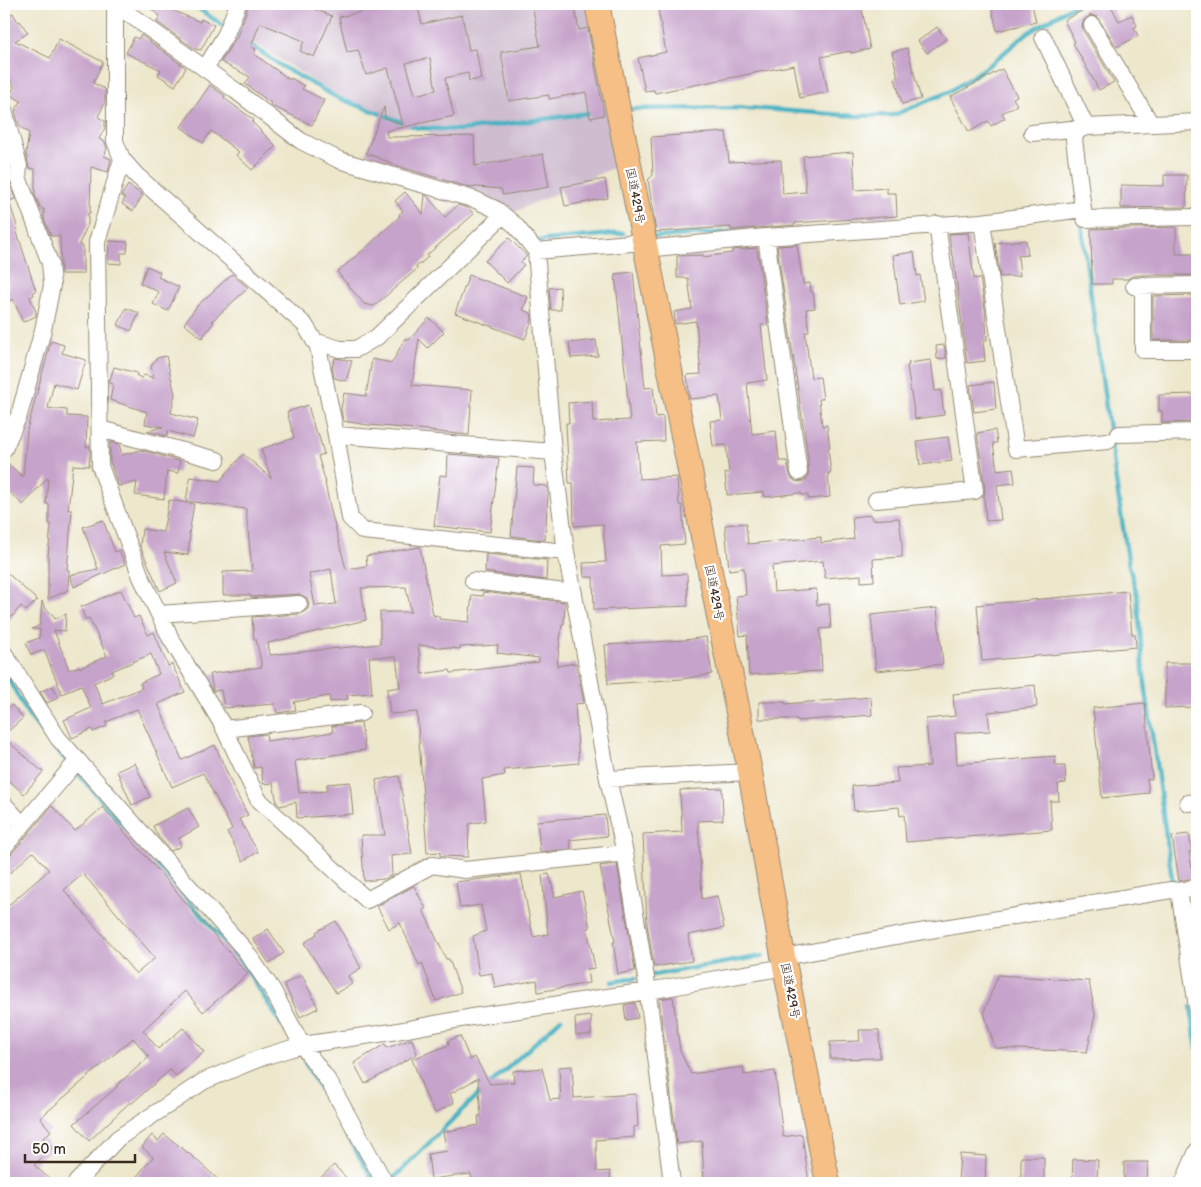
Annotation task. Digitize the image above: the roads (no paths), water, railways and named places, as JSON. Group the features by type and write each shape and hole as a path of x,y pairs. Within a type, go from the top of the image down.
{"highway":[{"name":"国道429号","path":"597,4 750,772 828,1183"}],"street":[{"path":"115,4 301,141 339,160 476,200 498,210 515,225 536,251 553,452 566,552 608,780 625,853 648,991 672,1183"},
{"path":"115,4 115,141 122,159 136,175 305,325 318,347 350,518 362,531 566,552"},
{"path":"205,69 228,29 238,4"},
{"path":"1092,25 1151,124"},
{"path":"1043,37 1082,129"},
{"path":"4,114 19,166 11,179 50,263 52,285 43,330 19,415 4,450"},
{"path":"1032,132 1197,122"},
{"path":"1082,129 1074,139 1085,219 1197,217"},
{"path":"122,159 97,242 100,466 141,577 171,639 225,730 258,799 367,900 432,866 465,870 625,853"},
{"path":"536,251 982,222 1083,209"},
{"path":"314,341 340,349 356,349 377,337 503,215"},
{"path":"982,222 1016,449 1114,437 1197,432"},
{"path":"876,500 975,491 937,224"},
{"path":"766,237 799,472"},
{"path":"1197,285 1138,285 1143,350 1197,350"},
{"path":"100,429 217,460"},
{"path":"336,436 553,452"},
{"path":"473,581 574,593"},
{"path":"159,614 299,604"},
{"path":"4,653 58,738 245,950 272,990 302,1045 329,1082 385,1183"},
{"path":"225,730 361,713"},
{"path":"4,847 78,760"},
{"path":"608,780 750,772"},
{"path":"4,804 23,824"},
{"path":"76,1183 118,1138 204,1081 263,1057 302,1045 648,991 906,934 1197,888"},
{"path":"1176,891 1197,1007"},
{"path":"1183,1183 1197,1151"}],"waterway":[{"path":"192,4 242,39"},
{"path":"630,109 749,108 857,116 894,115 951,91 992,63 1026,34 1076,4"},
{"path":"248,43 286,69 338,98 418,128 461,130 589,113"},
{"path":"1081,223 1117,488 1129,566 1137,595 1143,669 1173,886"},
{"path":"653,236 733,232"},
{"path":"536,241 623,233"},
{"path":"4,670 28,715 70,765"},
{"path":"75,770 242,962 282,1025"},
{"path":"653,975 763,956"},
{"path":"612,982 635,978"},
{"path":"1191,1007 1197,1048"},
{"path":"394,1178 463,1109 561,1019"},
{"path":"305,1063 375,1183"}]}
